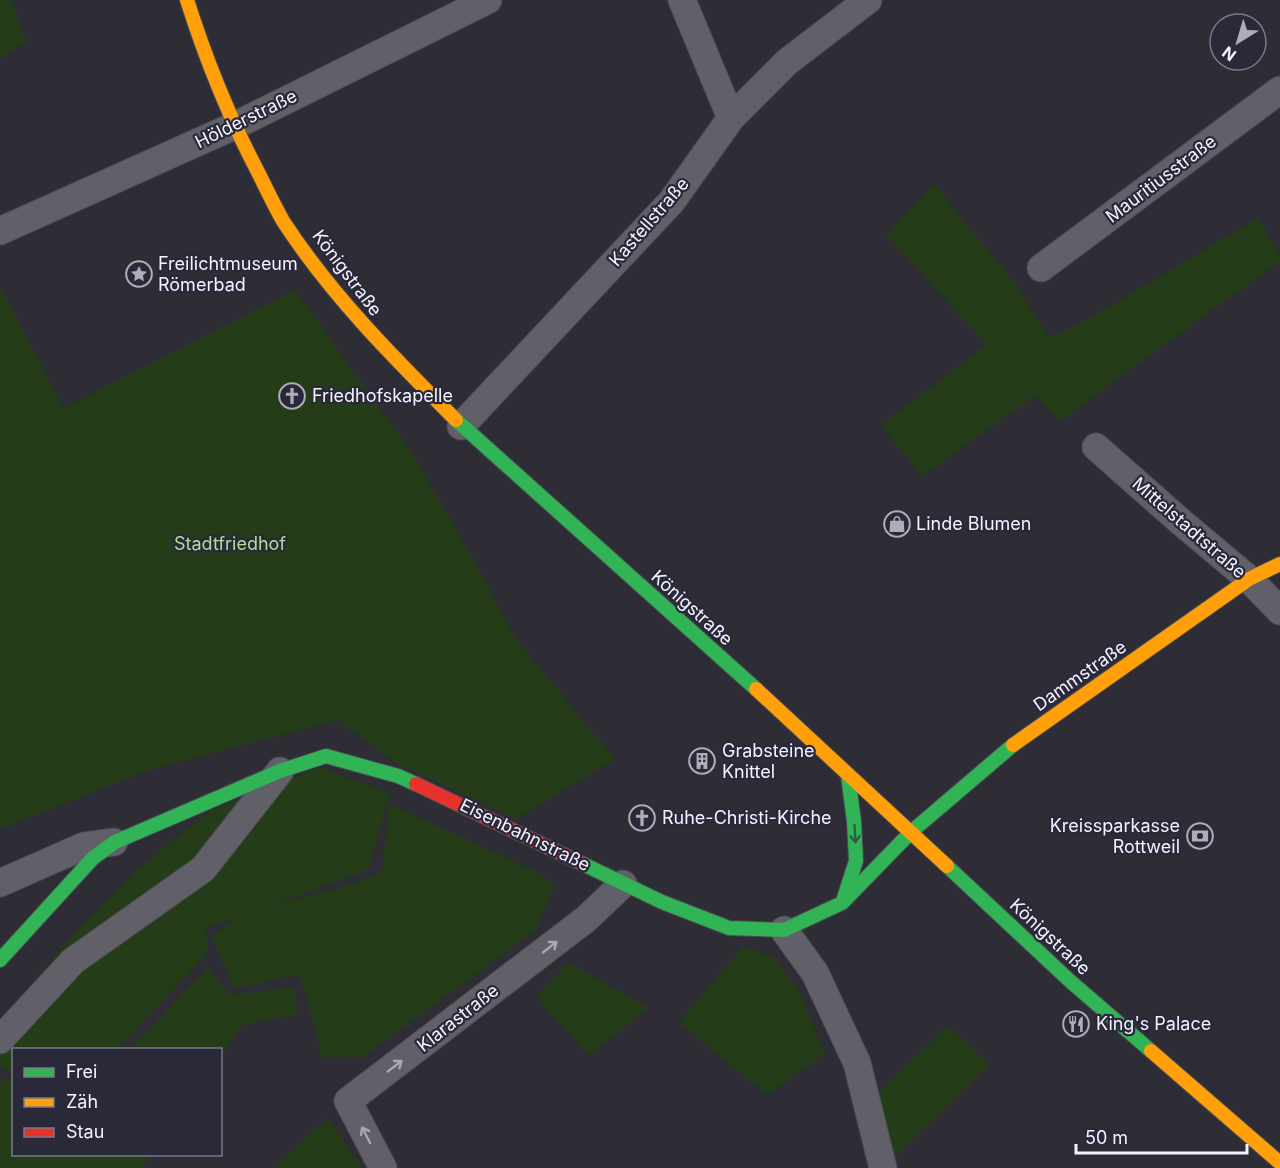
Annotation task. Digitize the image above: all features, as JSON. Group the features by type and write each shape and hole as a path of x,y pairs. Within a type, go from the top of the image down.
{"street":[{"name":"Königstraße","path":"187,0 203,51 234,126 283,220 320,271 371,334 461,426 813,740 848,776 1070,981 1280,1163"},
{"name":"Hölderstraße","path":"0,231 234,126 488,0"},
{"path":"682,0 730,118"},
{"name":"Kastellstraße","path":"461,426 672,201 730,118 787,62 868,0"},
{"name":"Mauritiusstraße","path":"1041,268 1280,90"},
{"name":"Mittelstadtstraße","path":"1096,447 1250,579 1280,611"},
{"name":"Dammstraße","path":"911,832 1021,739 1250,579 1280,564"},
{"name":"Eisenbahnstraße","path":"0,960 93,858 115,842 280,771 326,756 398,776 662,902 729,928 783,930 842,903 911,832"},
{"path":"0,1040 73,961 203,869 280,771"},
{"path":"842,903 856,861 848,776"},
{"name":"Eisenbahnstraße","path":"0,883 84,846 115,842"},
{"name":"Klarastraße","path":"383,1168 348,1101 431,1040 586,919 623,884"},
{"path":"783,930 814,973 856,1063 883,1168"}],"green space":[{"path":"0,0 12,0 26,42 0,58"},
{"path":"934,184 1017,286 1049,338 1090,318 1258,218 1280,257 1280,261 1060,421 1035,396 922,476 881,425 987,344 886,235"},
{"name":"Stadtfriedhof","path":"0,287 64,408 295,290 417,461 516,639 615,759 516,819 392,761 338,720 149,770 0,829"},
{"path":"321,767 390,794 368,870 272,905 337,889 382,872 389,804 538,872 555,886 536,930 362,1058 322,1057 300,974 234,989 212,936 238,917 206,928 208,953 118,1048 12,1048 12,1072 0,1067 0,1024 66,942 133,873 211,810"},
{"path":"743,946 773,957 797,987 825,1054 767,1095 679,1023"},
{"path":"568,962 648,1008 589,1056 536,997"},
{"path":"208,967 230,995 294,987 298,1014 242,1025 222,1054 222,1048 131,1048"},
{"path":"948,1026 990,1065 895,1157 879,1092"},
{"path":"3,1078 12,1082 12,1156 150,1156 141,1168 0,1168 0,1084"},
{"path":"328,1118 362,1168 273,1168"}],"traffic: fast":[{"path":"456,420 756,689"},
{"path":"583,864 662,902 729,928 784,930 842,903 911,832 1013,745"},
{"path":"0,960 93,858 115,842 280,771 326,756 398,776 416,784"},
{"path":"844,898 856,861 848,776"},
{"path":"947,866 1070,981 1151,1051"}],"traffic: slow":[{"path":"187,0 228,109 283,221 342,300 456,420"},
{"path":"1013,745 1249,579 1280,564"},
{"path":"756,689 947,866"},
{"path":"1151,1051 1280,1163"}],"traffic: jam":[{"path":"416,784 583,864"}],"place":[{"name":"Freilichtmuseum Römerbad","path":"139,274"},
{"name":"Friedhofskapelle","path":"292,396"},
{"name":"Linde Blumen","path":"897,524"},
{"name":"Grabsteine Knittel","path":"702,761"},
{"name":"Ruhe-Christi-Kirche","path":"642,818"},
{"name":"Kreissparkasse Rottweil","path":"1200,836"},
{"name":"King's Palace","path":"1076,1024"}]}
